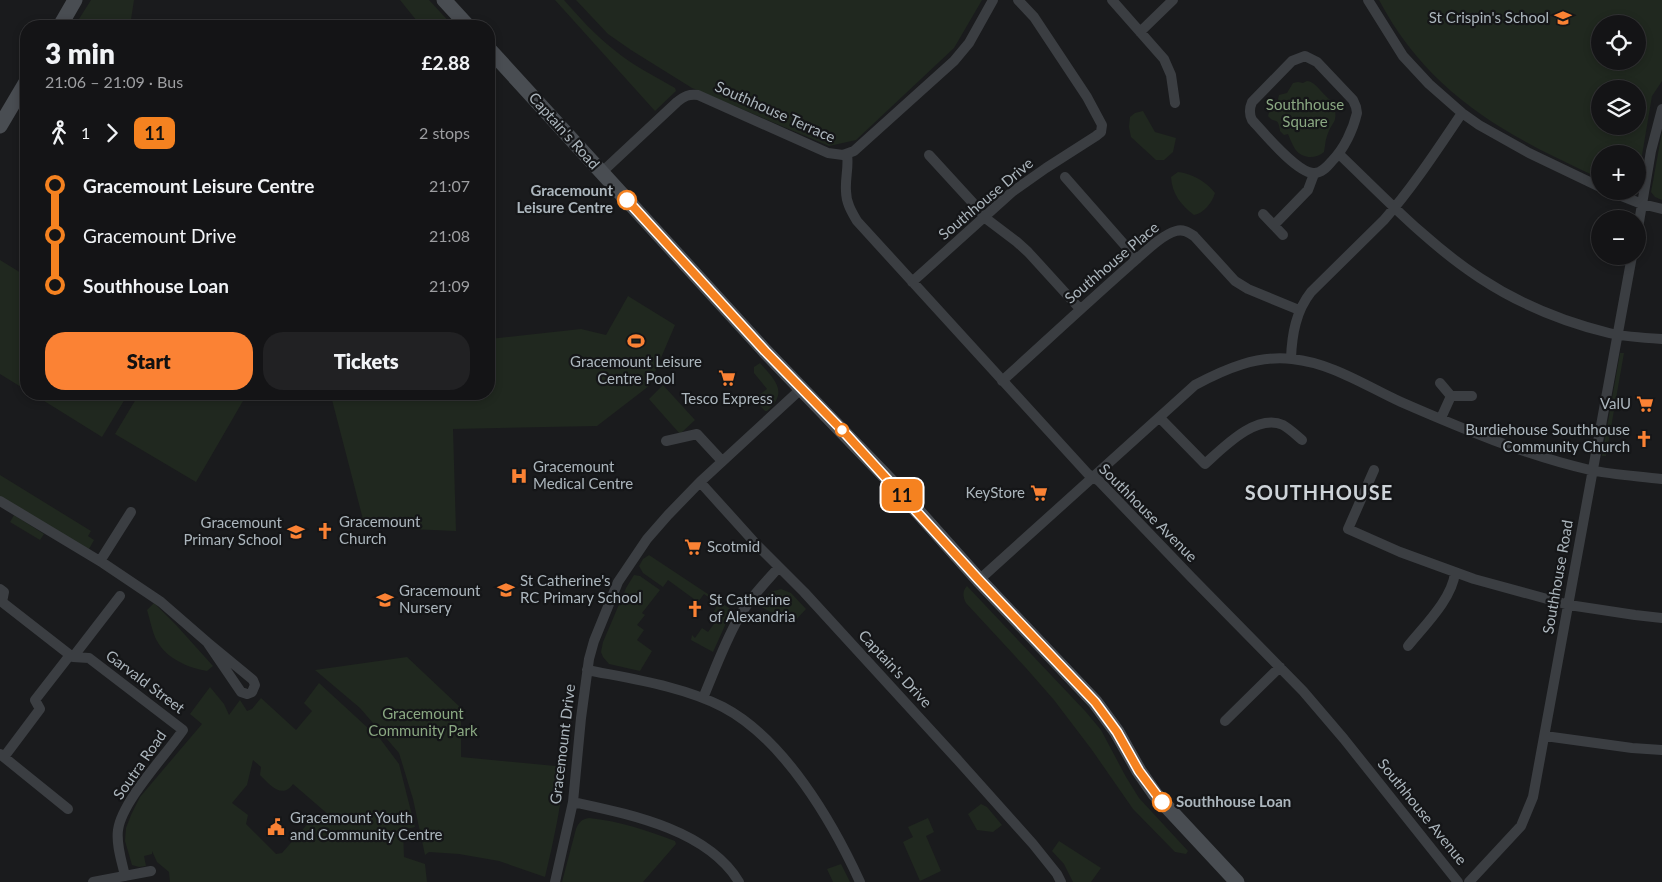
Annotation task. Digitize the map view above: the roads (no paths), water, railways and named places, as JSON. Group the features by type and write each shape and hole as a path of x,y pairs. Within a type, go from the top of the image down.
{"main road":[{"path":"63,20 75,0"},
{"path":"444,0 462,20"},
{"name":"Captain's Road","path":"495,56 765,351 894,485 979,580 1095,702 1117,732 1139,771 1155,794 1199,843 1238,882"},
{"path":"0,126 20,92"}],"street":[{"path":"847,154 861,146 954,62 969,43 993,0"},
{"name":"Southhouse Drive","path":"912,282 1012,192 1101,132 1102,125 1087,97 1034,17 1018,0"},
{"path":"1112,0 1164,59 1171,75 1175,103"},
{"path":"1140,32 1173,0"},
{"path":"1368,0 1403,56 1429,84 1462,113 1478,125 1529,153 1591,183"},
{"path":"1305,56 1317,62 1353,100 1357,113 1356,120 1339,154 1320,172 1314,174 1304,171 1290,160 1249,115 1249,108 1252,102 1292,61 1305,56"},
{"name":"Southhouse Terrace","path":"602,172 677,102 692,94 764,123 828,153 836,155 847,154"},
{"path":"1641,210 1651,151 1662,108"},
{"path":"1291,358 1293,336 1299,310 1311,292 1379,226 1430,160 1462,113"},
{"name":"Southhouse Avenue","path":"847,154 846,190 850,210 857,221 1088,474 1099,481 1280,667 1344,739 1458,882"},
{"path":"1339,154 1450,256 1480,278 1505,293 1531,306 1575,322 1617,334 1662,339"},
{"path":"929,155 984,217 1028,252 1080,309"},
{"path":"1274,225 1308,190 1314,174"},
{"path":"1065,177 1137,259"},
{"path":"1632,200 1662,209"},
{"path":"1263,214 1283,235"},
{"name":"Southhouse Place","path":"1002,381 1137,259 1168,234 1176,231 1187,231 1194,236 1235,281 1248,289 1299,310"},
{"name":"Southhouse Road","path":"1469,882 1521,826 1533,797 1630,265"},
{"path":"979,580 1195,386 1224,370 1253,361 1291,358 1313,362 1479,435 1537,456 1592,470 1662,478"},
{"path":"1440,383 1451,396 1472,396"},
{"name":"Gracemount Drive","path":"555,882 573,802 587,670 594,641 618,582 647,539 700,482 802,388"},
{"path":"1441,418 1451,396"},
{"path":"1160,418 1204,464 1236,436 1260,425 1282,425 1302,440"},
{"path":"666,442 697,434 722,462"},
{"path":"1374,470 1348,529 1372,541 1456,573 1569,605 1635,616 1662,618"},
{"name":"Captain's Drive","path":"700,482 881,676 1027,837 1050,864 1060,882"},
{"path":"0,501 100,561 161,602 253,680 255,686 252,692 247,694 241,692 207,642"},
{"path":"100,561 131,512"},
{"path":"703,698 738,618 752,598 779,567"},
{"path":"1408,646 1447,597 1456,573"},
{"name":"Garvald Street","path":"0,589 4,592 2,602 72,656 89,658 183,730"},
{"path":"68,809 2,756 40,709 35,700 120,596"},
{"path":"1225,721 1280,667"},
{"path":"587,670 658,685 703,698 737,715 764,738 804,784 820,808 860,882"},
{"name":"Soutra Road","path":"125,876 118,842 120,821 133,796 183,730"},
{"path":"1545,736 1632,748 1662,750"},
{"path":"573,802 643,820 685,836 711,852 727,866 739,882"},
{"path":"94,882 151,871"}],"place":[{"name":"St Crispin's School","path":"1563,18"},
{"name":"Gracemount Leisure Centre","path":"627,200"},
{"name":"Gracemount Leisure Centre Pool","path":"636,341"},
{"name":"Tesco Express","path":"727,378"},
{"name":"ValU","path":"1645,404"},
{"name":"Burdiehouse Southhouse Community Church","path":"1644,439"},
{"name":"Gracemount Medical Centre","path":"519,476"},
{"name":"KeyStore","path":"1039,493"},
{"name":"Gracemount Church","path":"325,531"},
{"name":"Gracemount Primary School","path":"296,532"},
{"name":"Scotmid","path":"693,547"},
{"name":"St Catherine's RC Primary School","path":"506,590"},
{"name":"Gracemount Nursery","path":"385,600"},
{"name":"St Catherine of Alexandria","path":"695,609"},
{"name":"Southhouse Loan","path":"1162,802"},
{"name":"Gracemount Youth and Community Centre","path":"276,827"}],"district":[{"name":"SOUTHHOUSE","path":"1319,493"}],"park label":[{"name":"Southhouse Square","path":"1305,114"},
{"name":"Gracemount Community Park","path":"423,722"}]}
